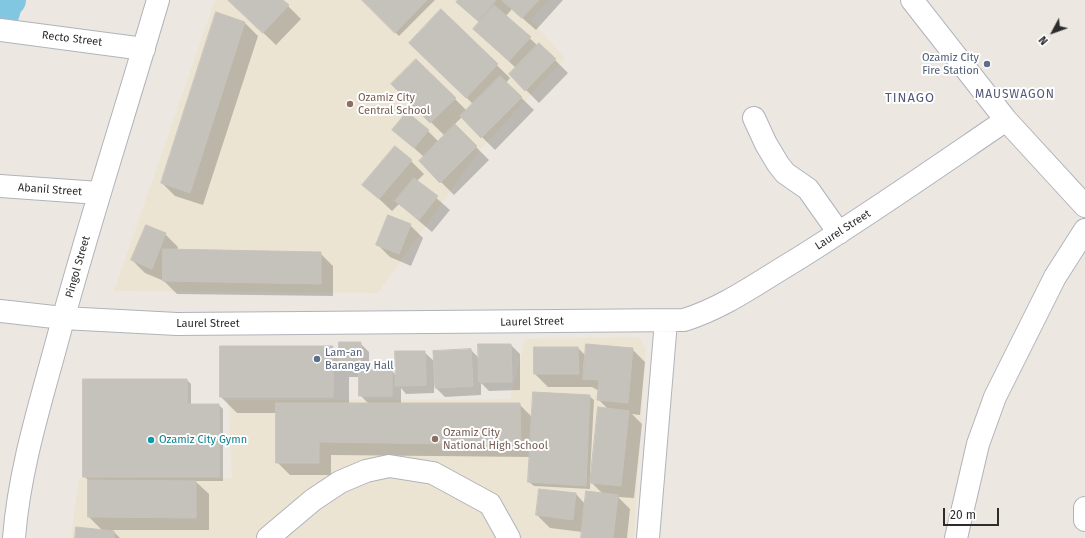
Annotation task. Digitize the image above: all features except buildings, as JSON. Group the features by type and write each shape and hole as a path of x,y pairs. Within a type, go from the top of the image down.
{"street":[{"name":"Pingol Street","path":"14,538 23,471 63,318 99,193 158,0"},
{"path":"912,0 1006,120 1085,206"},
{"name":"Recto Street","path":"0,30 144,49"},
{"path":"754,118 766,144 778,164 785,173 808,189 840,233"},
{"name":"Laurel Street","path":"0,311 63,318 177,324 684,320 703,314 725,304 840,233 1006,120"},
{"name":"Abanil Street","path":"0,186 99,193"},
{"path":"956,538 978,444 995,397 1055,277 1085,230"},
{"path":"648,538 666,321"},
{"path":"268,538 313,500 340,482 366,471 389,466 433,473 490,504 509,538"},
{"path":"1085,508 1085,520"}],"shaded area":[{"name":"Ozamiz City Central School","path":"215,0 549,0 531,20 565,58 480,150 378,293 114,291"},
{"name":"Ozamiz City National High School","path":"638,337 646,348 634,538 71,538 79,478 232,478 228,400 510,399 525,339"}],"waterway":[{"path":"3,12 6,1 9,0"}],"place":[{"name":"Ozamiz City Fire Station","path":"987,64"},
{"name":"Ozamiz City Central School","path":"350,104"},
{"name":"Lam-an Barangay Hall","path":"317,359"},
{"name":"Ozamiz City National High School","path":"435,439"},
{"name":"Ozamiz City Gymn","path":"151,440"}],"district":[{"name":"MAUSWAGON","path":"1015,95"},
{"name":"TINAGO","path":"910,98"}]}
